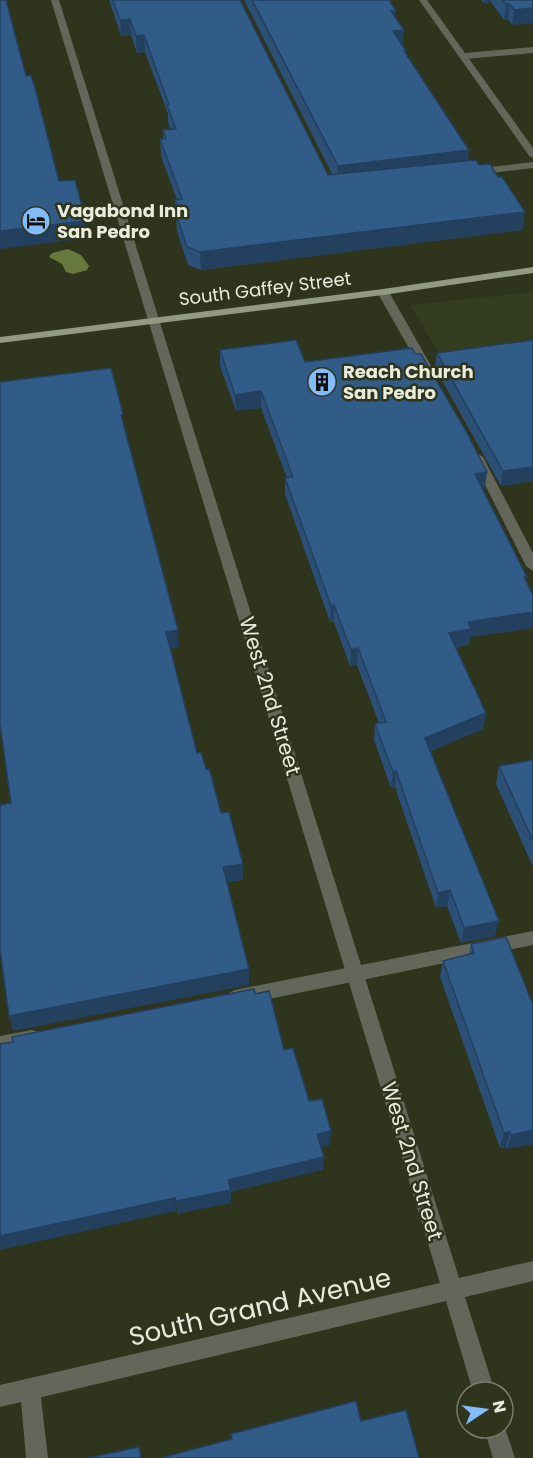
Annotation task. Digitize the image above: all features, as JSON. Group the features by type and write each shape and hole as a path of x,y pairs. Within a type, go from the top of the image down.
{"main road":[{"name":"South Gaffey Street","path":"0,340 383,292 533,270"}],"street":[{"name":"West 2nd Street","path":"55,0 156,320 354,974 480,1380"},
{"path":"423,0 465,56 533,155"},
{"path":"465,56 533,50"},
{"path":"462,174 533,165"},
{"path":"383,292 436,384"},
{"path":"472,446 533,566"},
{"path":"217,1001 533,939"},
{"path":"0,1044 46,1035"},
{"name":"South Grand Avenue","path":"0,1396 533,1271"},
{"path":"30,1389 37,1458"},
{"path":"499,1440 504,1458"}],"shaded area":[{"path":"68,249 81,255 89,266 87,270 73,274 66,272 62,264 49,257 52,253"},
{"path":"533,292 533,429 489,435 410,305"}],"building":[{"path":"0,0 6,0 26,76 31,75 59,181 75,180 86,221 0,231"},
{"path":"113,0 240,0 328,175 476,160 479,165 490,164 498,177 502,177 525,212 200,252 187,247 176,214 180,213 175,200 182,199 160,139 166,139 163,130 176,129 167,105 169,105 144,35 136,36 130,19 120,20"},
{"path":"252,0 389,0 396,11 391,11 404,30 393,31 469,150 338,166"},
{"path":"503,0 533,0 533,8 514,10"},
{"path":"296,340 305,362 412,348 415,354 421,354 487,472 475,474 527,577 524,577 533,595 533,612 468,622 471,629 449,633 486,713 425,738 499,921 464,928 450,890 438,893 396,771 393,772 375,724 386,722 358,648 351,650 334,605 331,606 285,478 293,477 261,391 235,395 220,350"},
{"path":"533,340 533,467 503,471 437,353"},
{"path":"111,368 123,414 121,415 178,630 166,632 197,753 201,752 206,769 209,768 221,813 229,812 243,864 223,867 249,969 9,1016 0,949 0,805 11,803 0,724 0,382"},
{"path":"533,760 533,841 499,766"},
{"path":"506,937 533,1005 533,1130 511,1135 510,1132 504,1133 443,961 474,953 471,944"},
{"path":"254,989 255,994 269,991 284,1050 293,1048 309,1101 322,1099 331,1131 317,1134 324,1157 228,1180 231,1190 176,1201 175,1198 0,1236 0,1044 13,1042 12,1037"},
{"path":"356,1401 361,1421 406,1410 419,1458 161,1458 232,1439 231,1434"},
{"path":"139,1447 141,1458 88,1458"}],"place":[{"name":"Vagabond Inn San Pedro","path":"36,221"},
{"name":"Reach Church San Pedro","path":"322,382"}]}
